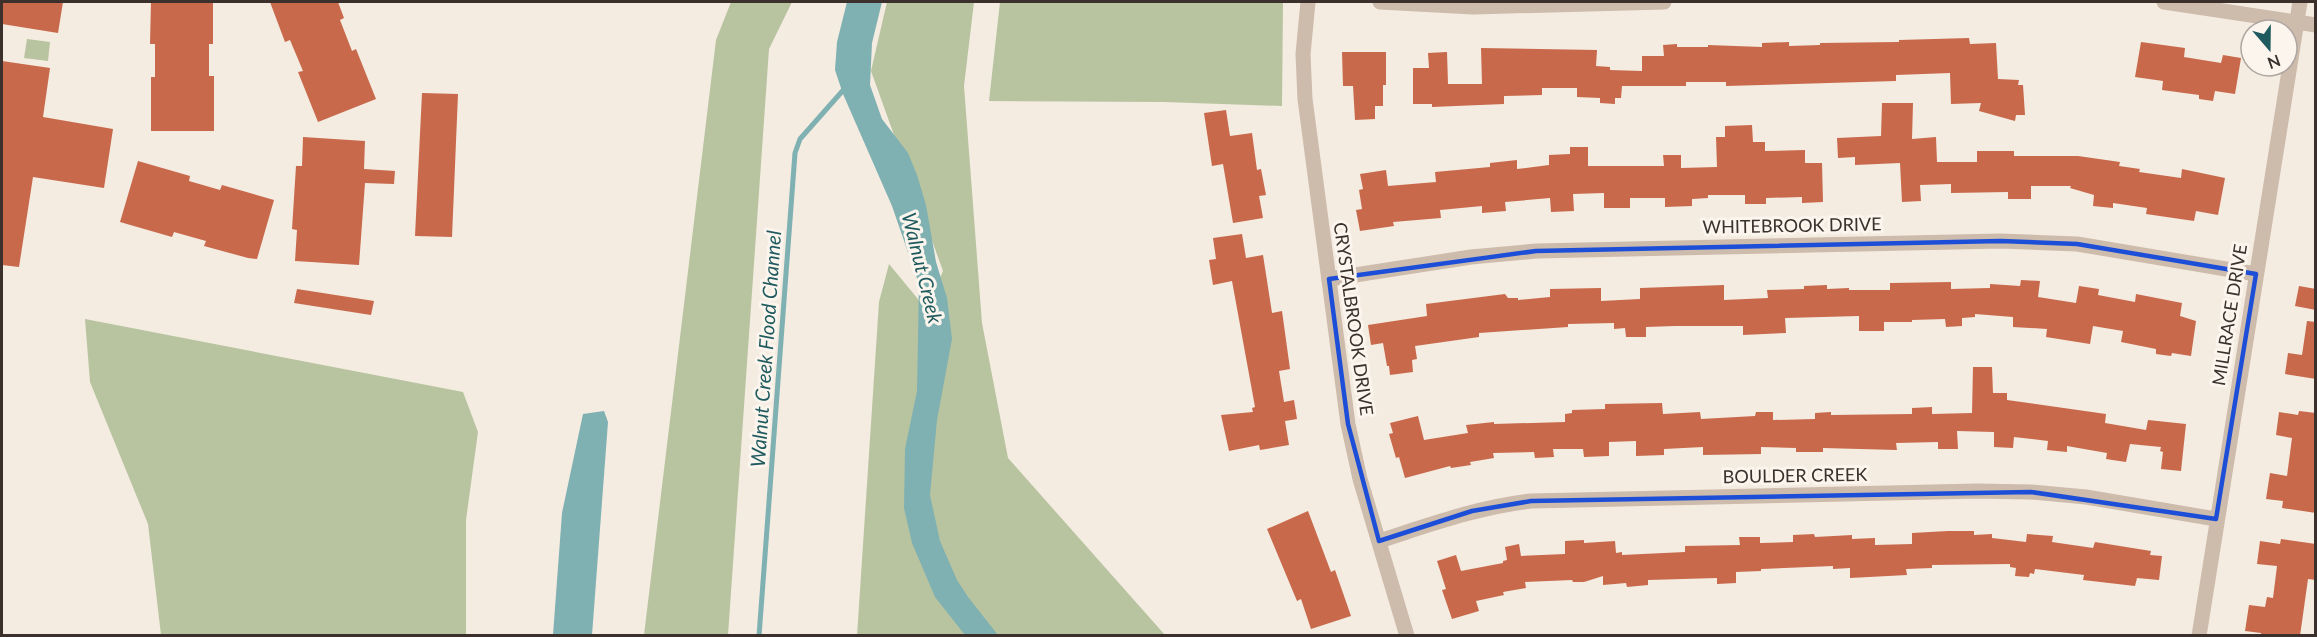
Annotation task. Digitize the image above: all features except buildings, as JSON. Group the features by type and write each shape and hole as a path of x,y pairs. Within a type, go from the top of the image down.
{"street":[{"name":"CRYSTALBROOK DRIVE","path":"1308,2 1303,54 1305,99 1348,424 1360,480 1407,636"},
{"path":"1380,2 1473,7 1664,2"},
{"path":"2164,2 2270,18"},
{"name":"MILLRACE DRIVE","path":"2297,18 2300,2"},
{"path":"2299,23 2316,26"},
{"name":"MILLRACE DRIVE","path":"2199,636 2287,78"},
{"name":"WHITEBROOK DRIVE","path":"1329,279 1472,257 1536,251 2001,241 2077,244 2256,274"},
{"name":"BOULDER CREEK","path":"1379,541 1501,504 1542,501 1977,491 2031,492 2085,496 2216,519"}],"highlighted area":[{"path":"2001,241 2077,244 2256,274 2216,519 2031,492 1531,501 1472,511 1379,541 1348,424 1329,279 1536,251"}],"green space":[{"path":"731,2 792,2 769,49 728,635 644,635 716,40"},
{"path":"887,2 974,2 964,86 982,323 1008,458 1165,635 857,636 879,302 889,264 927,310 943,271 871,71"},
{"path":"1000,2 1283,2 1282,106 1164,102 989,101"},
{"path":"27,39 50,42 48,61 24,58"},
{"path":"85,319 463,392 478,432 466,520 466,635 161,635 148,524 90,382"}],"water":[{"name":"Walnut Creek","path":"847,2 882,2 872,43 870,85 882,119 908,153 917,175 926,205 936,262 947,298 952,339 937,420 930,495 940,541 957,580 998,635 965,635 935,597 912,543 904,508 905,449 917,391 919,284 892,206 843,94 835,70 837,42"},
{"path":"604,411 608,422 592,635 553,635 562,513 583,414"}],"waterway":[{"name":"Walnut Creek Flood Channel","path":"759,636 795,153 800,139 846,87"}]}
